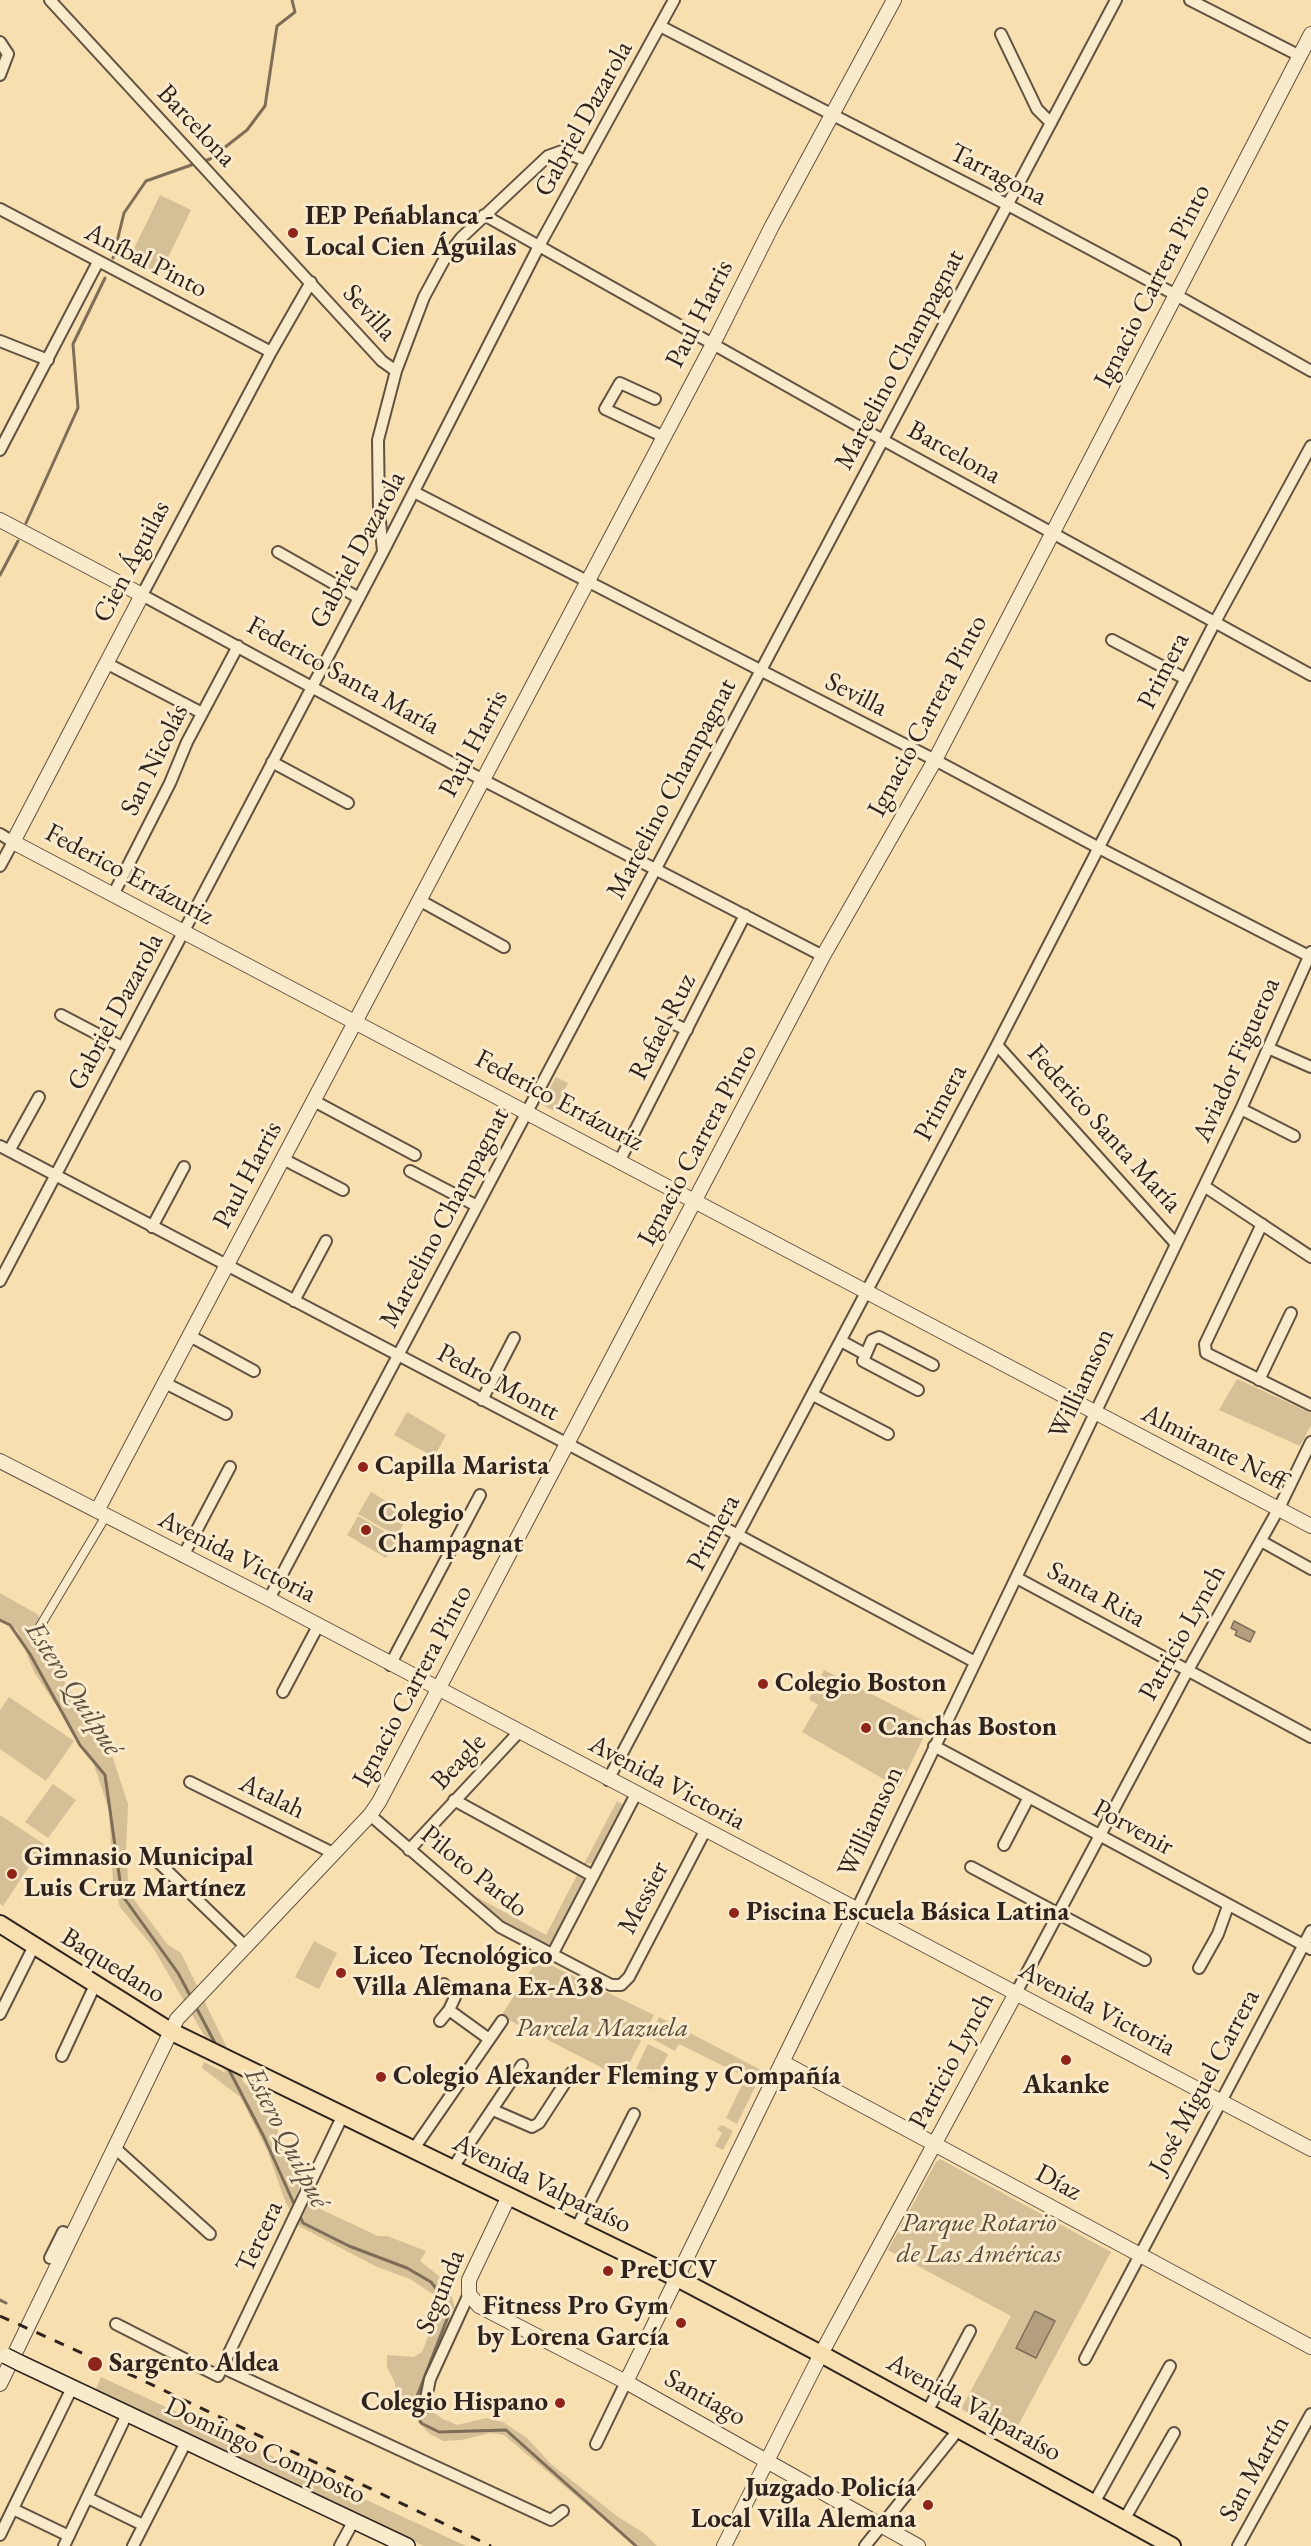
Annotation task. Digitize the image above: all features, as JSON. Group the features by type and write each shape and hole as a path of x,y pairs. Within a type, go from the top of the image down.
{"main road":[{"name":"Baquedano","path":"0,1924 170,2031"},
{"name":"Avenida Valparaíso","path":"170,2031 342,2117 677,2278 959,2429 1094,2503 1163,2544"},
{"name":"Domingo Composto","path":"8,2357 407,2546"}],"street":[{"name":"Barcelona","path":"50,0 310,282"},
{"name":"Gabriel Dazarola","path":"0,1281 383,552 539,246 674,0"},
{"name":"Paul Harris","path":"101,1514 165,1383 713,344 772,226 894,0"},
{"name":"Marcelino Champagnat","path":"269,1599 1116,0"},
{"path":"1190,0 1305,59"},
{"name":"Tarragona","path":"660,26 1008,205 1311,371"},
{"path":"1000,34 1037,109 1051,123"},
{"name":"Ignacio Carrera Pinto","path":"0,2384 170,2031 183,2011 370,1815 440,1690 823,956 935,760 1176,295 1305,59 1311,34"},
{"path":"0,42 8,54 0,75"},
{"path":"383,552 379,511 378,440 396,371 417,314 444,260 460,238 548,156 562,151 586,161"},
{"name":"Aníbal Pinto","path":"0,209 271,352"},
{"name":"Barcelona","path":"484,215 883,440 1311,675"},
{"path":"0,450 98,262"},
{"name":"Cien Águilas","path":"0,866 310,282"},
{"name":"Sevilla","path":"310,282 382,361 396,371"},
{"path":"0,341 48,360"},
{"path":"655,399 620,383 605,409 664,437"},
{"name":"Primera","path":"608,1780 997,1045 1215,622 1311,446"},
{"name":"Sevilla","path":"414,492 586,583 935,760 1099,848 1310,954"},
{"name":"Federico Santa María","path":"0,520 238,646 483,780 823,956"},
{"path":"278,552 359,598"},
{"path":"1112,640 1186,679"},
{"name":"San Nicolás","path":"113,895 170,783 202,712 238,646"},
{"path":"106,663 202,712"},
{"path":"272,762 348,803"},
{"name":"Federico Errázuriz","path":"0,834 1094,1412"},
{"path":"419,900 504,947"},
{"name":"Rafael Ruz","path":"620,1160 745,915"},
{"name":"Aviador Figueroa","path":"1204,1186 1310,954"},
{"path":"61,1015 122,1047"},
{"path":"672,1023 687,1030"},
{"name":"Federico Santa María","path":"997,1045 1176,1244"},
{"path":"1268,1048 1311,1067"},
{"path":"5,1149 39,1097"},
{"path":"314,1101 415,1155"},
{"path":"1241,1109 1294,1136"},
{"name":"Pedro Montt","path":"5,1149 739,1535 975,1662"},
{"path":"284,1159 343,1190"},
{"path":"152,1227 184,1167"},
{"path":"410,1171 449,1183 477,1206"},
{"path":"1204,1186 1311,1257"},
{"name":"Williamson","path":"596,2444 1017,1578 1094,1412 1204,1186"},
{"path":"1262,1224 1205,1344 1206,1353 1311,1405"},
{"path":"294,1301 326,1241"},
{"path":"1259,1380 1291,1313"},
{"path":"190,1336 254,1371"},
{"path":"482,1400 514,1338"},
{"path":"918,1390 866,1363 862,1358 872,1340 879,1338 933,1365"},
{"path":"841,1341 864,1354"},
{"path":"165,1383 226,1414"},
{"path":"813,1395 888,1434"},
{"name":"Almirante Neff","path":"1094,1412 1311,1526"},
{"name":"Patricio Lynch","path":"724,2546 821,2354 1188,1670 1279,1508 1311,1442"},
{"name":"Avenida Victoria","path":"0,1461 269,1599 856,1911 1311,2149"},
{"path":"183,1556 230,1467"},
{"path":"390,1665 480,1495"},
{"path":"39,1628 101,1514"},
{"path":"1261,1541 1311,1569"},
{"name":"Santa Rita","path":"1017,1578 1311,1737"},
{"path":"283,1692 318,1626"},
{"name":"Beagle","path":"409,1850 519,1732"},
{"name":"Porvenir","path":"934,1746 1307,1947"},
{"name":"Atalah","path":"190,1782 333,1853"},
{"path":"552,1955 636,1794"},
{"path":"1004,1845 1029,1797"},
{"path":"454,1800 593,1876"},
{"name":"Piloto Pardo","path":"370,1815 496,1924 611,1985 621,1985"},
{"name":"Messier","path":"621,1985 628,1977 705,1831"},
{"path":"153,1857 245,1946"},
{"path":"971,1867 1145,1960"},
{"path":"1199,1968 1218,1934 1228,1906"},
{"name":"José Miguel Carrera","path":"1085,2359 1139,2254 1307,1947 1311,1930"},
{"path":"0,2014 34,1946"},
{"path":"440,2021 449,2010 455,1997 444,1983"},
{"path":"62,2056 95,1985"},
{"path":"449,2010 489,2039"},
{"path":"413,2150 502,2021"},
{"name":"Díaz","path":"782,2062 1311,2347"},
{"path":"452,2169 522,2065"},
{"path":"493,2110 532,2127 539,2123 572,2072"},
{"path":"576,2229 634,2114"},
{"name":"Tercera","path":"220,2372 342,2117"},
{"path":"115,2148 210,2234"},
{"name":"Segunda","path":"424,2408 430,2379 469,2294 469,2280 509,2196"},
{"name":"Ignacio Carrera Pinto","path":"50,2258 63,2232 72,2236"},
{"name":"Santiago","path":"469,2294 479,2306 626,2382 918,2546"},
{"path":"116,2324 551,2520 563,2511"},
{"path":"927,2412 970,2331"},
{"path":"1094,2503 1170,2366"},
{"path":"0,2535 72,2388"},
{"path":"13,2509 67,2541 127,2414"},
{"name":"San Martín","path":"1238,2546 1311,2414"},
{"path":"865,2546 959,2429"},
{"path":"1124,2520 1174,2433"},
{"path":"133,2546 186,2442"},
{"path":"88,2498 143,2525"},
{"path":"340,2546 353,2522"}],"green space":[{"path":"160,195 191,210 160,274 129,259"},
{"path":"556,1077 568,1083 554,1111 541,1104"},
{"path":"1237,1379 1311,1413 1311,1425 1300,1446 1219,1410"},
{"path":"407,1412 446,1435 434,1457 394,1435"},
{"path":"371,1492 409,1514 397,1536 358,1514"},
{"path":"358,1516 397,1539 386,1558 347,1535"},
{"path":"0,1593 37,1614 46,1625 56,1669 111,1752 128,1804 126,1852 128,1879 135,1901 168,1945 181,1953 244,2083 253,2088 260,2113 272,2117 300,2184 298,2193 301,2200 378,2236 387,2236 426,2251 420,2261 449,2284 457,2317 430,2384 431,2410 441,2418 457,2425 486,2418 503,2422 527,2438 551,2464 618,2517 644,2533 657,2546 635,2546 504,2435 490,2433 462,2440 443,2441 430,2434 418,2422 412,2404 409,2407 396,2409 395,2383 387,2367 387,2355 414,2357 422,2352 438,2311 437,2297 410,2279 375,2266 299,2226 285,2201 267,2150 244,2104 240,2097 202,2068 204,2062 226,2073 152,1946 120,1907 113,1882 109,1810 92,1759 34,1672 17,1630 0,1619"},
{"name":"Canchas Boston","path":"824,1670 930,1724 899,1788 802,1732 818,1705 809,1699"},
{"path":"9,1697 74,1741 46,1781 0,1749 0,1710"},
{"path":"53,1784 76,1800 48,1838 25,1822"},
{"path":"617,1801 624,1805 594,1863 584,1864"},
{"name":"Gimnasio Municipal Luis Cruz Martínez","path":"0,1815 44,1844 3,1906 0,1904"},
{"path":"578,1873 584,1881 552,1943 544,1945 497,1919 466,1891 546,1935"},
{"path":"314,1941 337,1953 319,1989 295,1977"},
{"name":"Parcela Mazuela","path":"538,1959 654,2015 622,2078 501,2016"},
{"path":"659,2017 763,2071 737,2124 726,2118 746,2077 679,2044 675,2051 649,2037"},
{"path":"648,2044 668,2054 651,2089 631,2079"},
{"path":"722,2125 733,2131 723,2150 715,2146 722,2133 717,2129"},
{"name":"Parque Rotario de Las Américas","path":"940,2159 1111,2252 1013,2435 961,2409 1011,2316 888,2250 936,2162"},
{"path":"101,2377 466,2546 424,2546 94,2393"}],"shaded area":[{"path":"1234,1621 1255,1632 1250,1642 1235,1635 1237,1631 1231,1628"},
{"path":"1035,2311 1055,2321 1036,2358 1016,2348"}],"waterway":[{"path":"204,161 210,159 247,130 265,106 277,26 295,12 292,0"},
{"path":"113,258 124,213 146,181 197,163"},
{"path":"26,523 78,408 73,344 105,278"},
{"path":"0,575 18,541"},
{"name":"Estero Quilpué","path":"0,1620 10,1625 30,1654 80,1745 105,1775 122,1895 178,1973 192,1999"},
{"name":"Estero Quilpué","path":"195,2005 217,2047"},
{"name":"Estero Quilpué","path":"227,2066 264,2137 295,2206"},
{"name":"Estero Quilpué","path":"299,2214 303,2223 349,2246 407,2268 431,2282 443,2297 449,2314 414,2404 421,2423 439,2432 506,2430 636,2546"},
{"path":"0,2300 6,2303"}],"railway":[{"path":"0,2316 144,2381 491,2546"}],"place":[{"name":"IEP Peñablanca - Local Cien Águilas","path":"293,233"},
{"name":"Capilla Marista","path":"363,1467"},
{"name":"Colegio Champagnat","path":"366,1530"},
{"name":"Colegio Boston","path":"763,1684"},
{"name":"Canchas Boston","path":"866,1728"},
{"name":"Gimnasio Municipal Luis Cruz Martínez","path":"12,1874"},
{"name":"Piscina Escuela Básica Latina","path":"734,1913"},
{"name":"Liceo Tecnológico Villa Alemana Ex-A38","path":"341,1973"},
{"name":"Akanke","path":"1066,2060"},
{"name":"Colegio Alexander Fleming y Compañía","path":"381,2077"},
{"name":"PreUCV","path":"608,2271"},
{"name":"Fitness Pro Gym by Lorena García","path":"681,2323"},
{"name":"Sargento Aldea","path":"95,2364"},
{"name":"Colegio Hispano","path":"560,2403"},
{"name":"Juzgado Policía Local Villa Alemana","path":"928,2505"}]}
